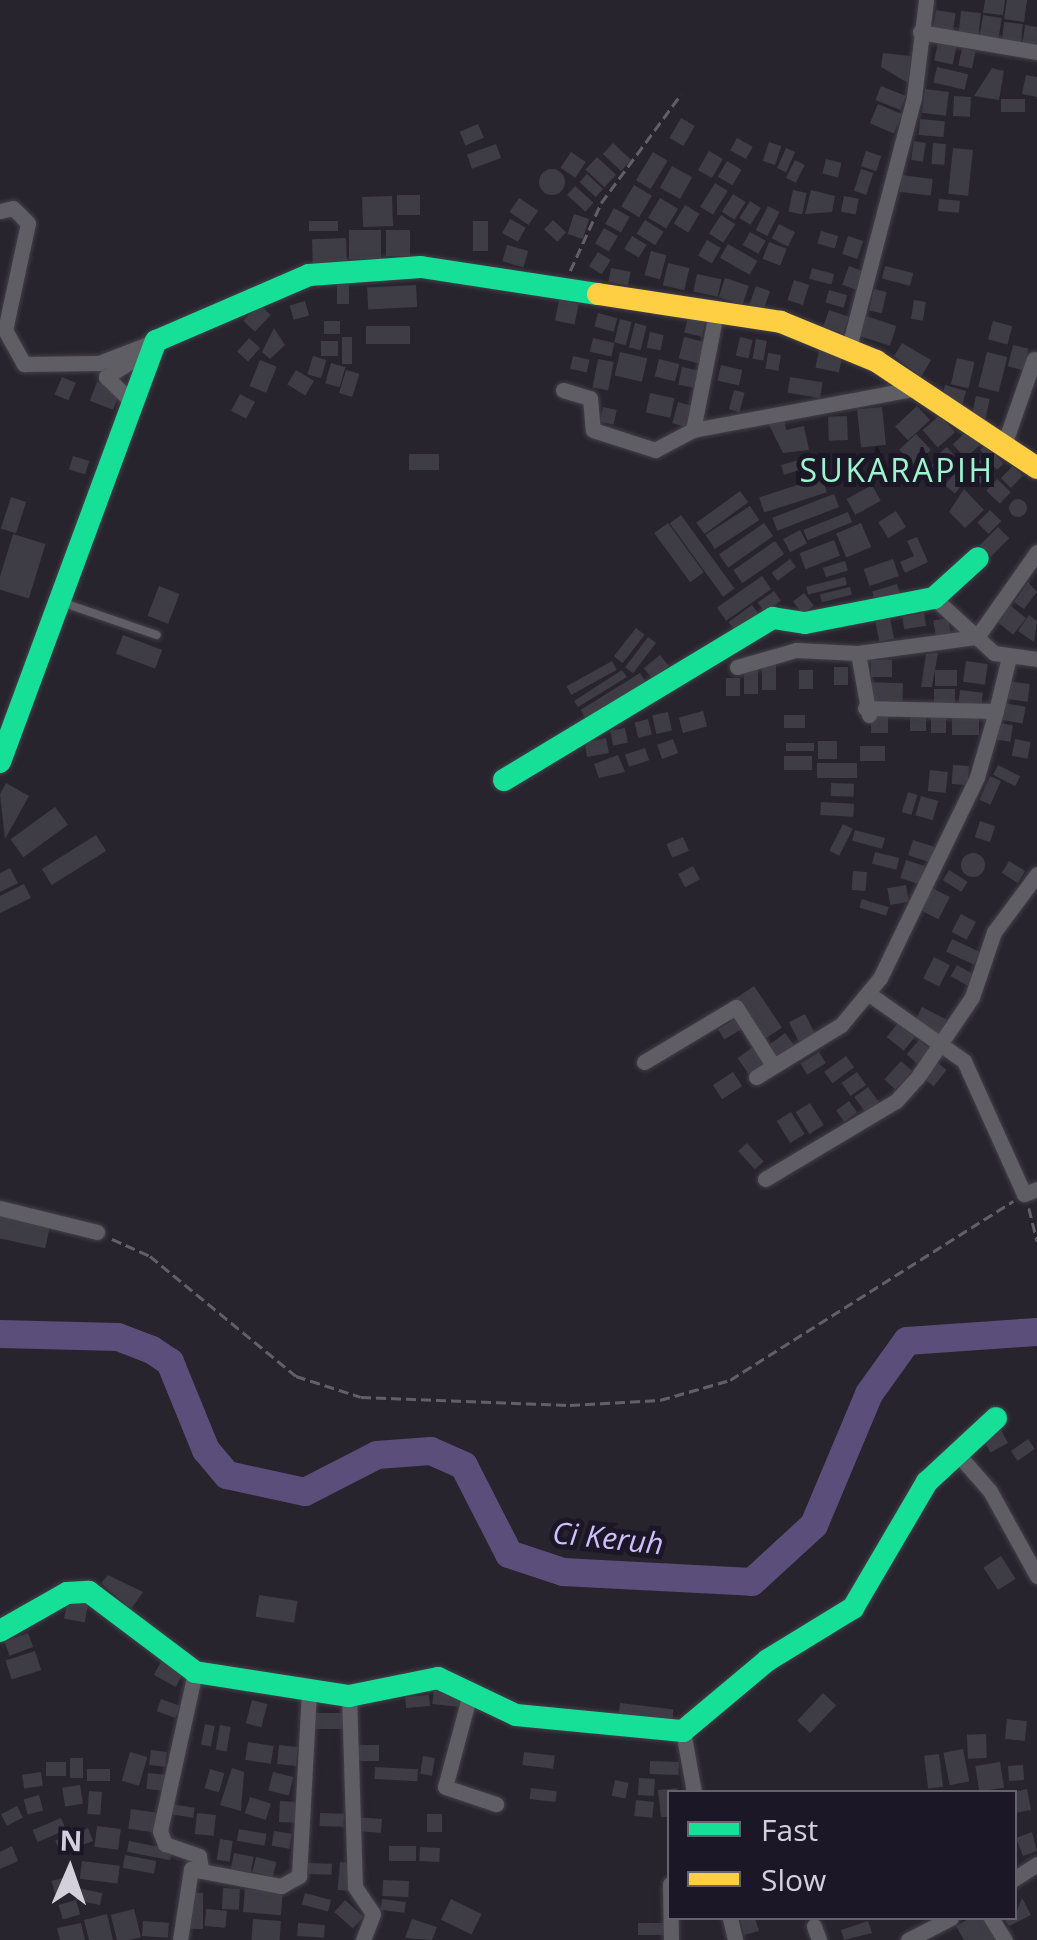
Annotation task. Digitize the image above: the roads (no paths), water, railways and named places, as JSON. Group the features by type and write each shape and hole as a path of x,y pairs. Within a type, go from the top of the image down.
{"street":[{"path":"849,346 914,98 926,0"},
{"path":"920,32 1037,52"},
{"path":"0,211 12,208 28,223 4,330 24,364 74,368 156,341 252,294 382,266 781,322 849,346 1037,468"},
{"path":"692,430 716,312"},
{"path":"0,762 56,599 132,401 150,366 156,341"},
{"path":"132,401 106,376 144,354 150,366"},
{"path":"1004,445 1034,359"},
{"path":"564,390 590,398 592,430 666,450 692,430 917,388"},
{"path":"738,667 796,650 858,654 977,637 1037,552"},
{"path":"504,780 773,618 805,623 934,598 978,558"},
{"path":"934,598 1008,662 1037,659"},
{"path":"858,654 867,712 996,711"},
{"path":"756,1077 841,1025 869,994 930,884 996,711 1008,662"},
{"path":"765,1180 896,1100 942,1048 994,932 1037,874"},
{"path":"869,994 970,1068 1030,1192"},
{"path":"644,1062 736,1007 773,1065"},
{"path":"0,1208 97,1232"},
{"path":"0,1631 67,1593 89,1592 195,1672 309,1693 349,1696 438,1678 471,1690 516,1716 683,1731 768,1660 853,1608 889,1536 955,1451 996,1418"},
{"path":"955,1451 990,1491 1037,1576"},
{"path":"195,1672 160,1832 166,1844 199,1856 201,1869"},
{"path":"471,1690 445,1788 496,1804"},
{"path":"180,1940 189,1871 201,1869 281,1886 299,1876 309,1693"},
{"path":"349,1696 355,1888 374,1914 362,1940"},
{"path":"683,1731 694,1790"},
{"path":"908,1940 947,1920"}],"lane":[{"path":"56,599 157,635"}],"waterway":[{"name":"Ci Keruh","path":"0,1334 118,1337 152,1350 170,1362 206,1450 227,1475 305,1492 377,1455 431,1451 464,1466 509,1554 563,1572 752,1582 814,1525 869,1394 907,1341 1037,1332"}],"district":[{"name":"SUKARAPIH","path":"897,470"}]}
